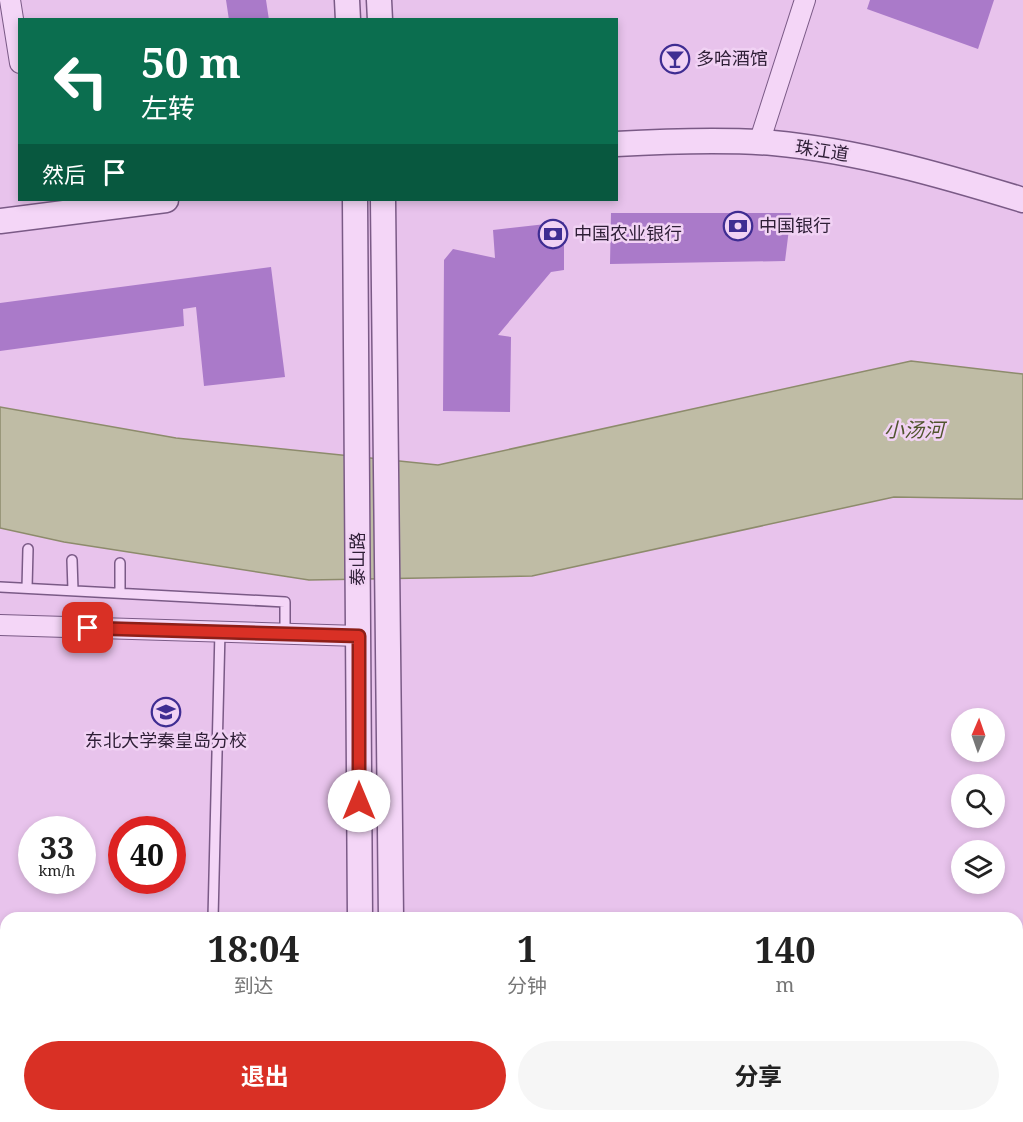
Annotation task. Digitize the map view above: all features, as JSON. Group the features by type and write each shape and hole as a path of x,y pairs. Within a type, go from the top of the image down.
{"street":[{"path":"10,0 18,50"},
{"path":"347,0 348,18"},
{"path":"379,0 380,18"},
{"path":"759,143 805,0"},
{"name":"珠江道","path":"618,144 706,140 823,149 947,177 1023,200"},
{"path":"0,221 40,207 148,201"},
{"name":"泰山路","path":"355,201 360,912"},
{"path":"383,201 391,912"},
{"path":"0,626 285,632 359,636"}],"lane":[{"path":"27,588 28,549"},
{"path":"72,560 73,590"},
{"path":"120,563 120,593"},
{"path":"0,587 285,602 285,632"},
{"path":"213,912 220,631"}],"water":[{"name":"小汤河","path":"911,361 1023,374 1023,499 894,497 532,576 309,580 64,542 0,528 0,407 176,438 438,465"}],"building":[{"path":"226,0 266,0 269,18 229,18"},
{"path":"870,0 994,0 978,49 867,9"},
{"path":"611,213 791,213 785,261 610,264"},
{"path":"564,222 564,270 551,272 498,335 511,337 510,412 443,411 444,260 453,249 495,258 493,230"},
{"path":"271,267 285,377 204,386 196,307 183,309 184,326 0,351 0,303"}],"place":[{"name":"多哈酒馆","path":"675,59"},
{"name":"中国银行","path":"738,226"},
{"name":"中国农业银行","path":"553,234"},
{"name":"东北大学秦皇岛分校","path":"166,712"}],"route":[{"path":"88,628 285,632 359,636 359,801"}]}
